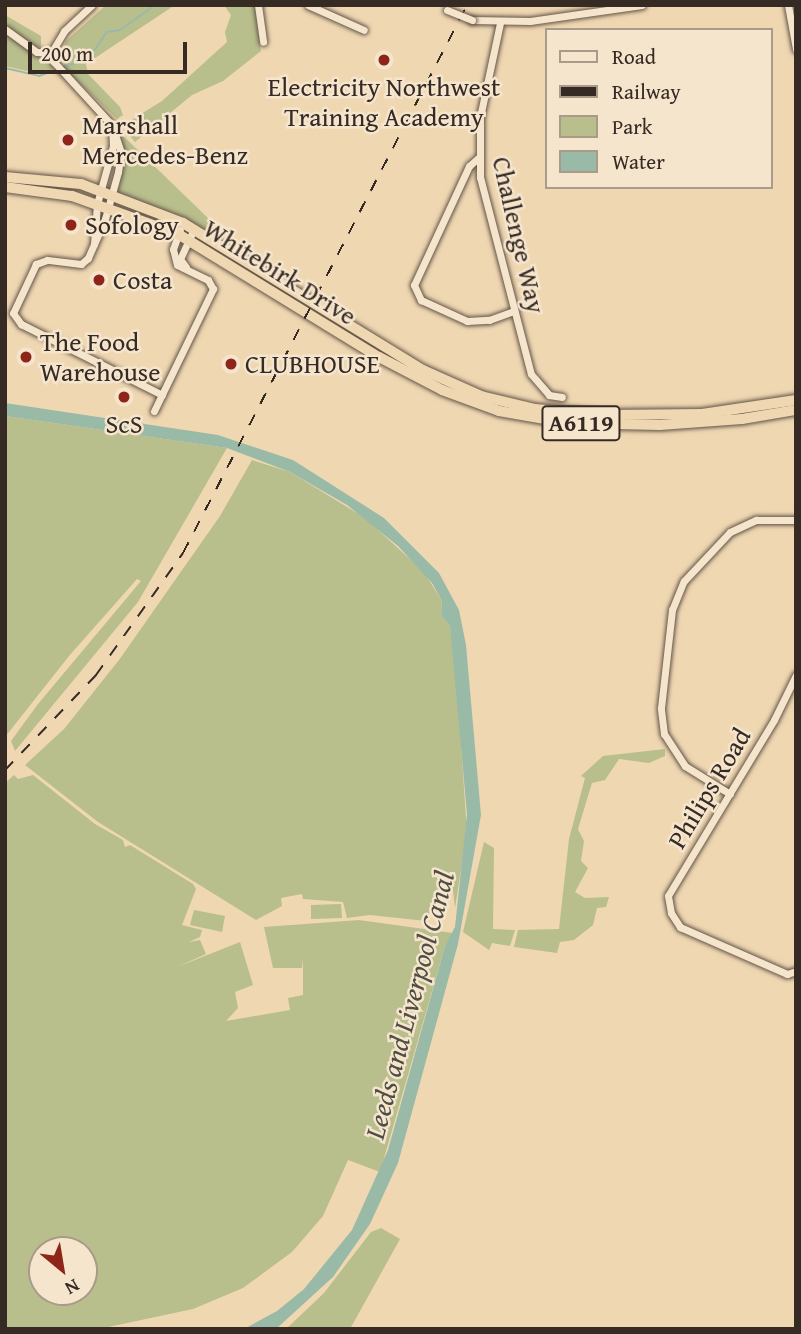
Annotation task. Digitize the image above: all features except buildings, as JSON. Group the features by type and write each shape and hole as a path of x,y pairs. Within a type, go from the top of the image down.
{"highway":[{"name":"Whitebirk Drive","path":"5,177 45,178 108,192 183,223 423,370 481,396 535,409 606,415 702,414 796,400"},
{"name":"Whitebirk Drive","path":"5,187 51,192 103,206 183,236 379,357 442,390 499,411 568,423 660,425 742,419 796,410"}],"street":[{"path":"92,5 64,31 51,53 54,62 112,125 113,146 108,192 94,244 84,263 47,260 36,264 13,306 16,320 162,395"},
{"path":"258,5 263,43"},
{"path":"308,5 364,30"},
{"path":"439,5 472,20 500,23 642,5"},
{"path":"788,5 796,49"},
{"name":"Challenge Way","path":"500,23 480,117 478,158 486,208 531,374 550,395 562,397"},
{"path":"5,29 37,52 51,53"},
{"path":"478,158 468,166 414,285 421,300 467,321 489,320 514,312"},
{"path":"154,411 212,294 208,280 189,270 180,259 183,223"},
{"path":"183,236 194,229"},
{"path":"730,794 685,766 664,734 661,704 672,610 684,581 730,532 756,520 796,520"},
{"name":"Philips Road","path":"796,674 730,794 668,897 676,924 737,954 787,974 796,971"}],"green space":[{"path":"106,5 175,5 86,64 88,74 120,107 123,115 117,119 66,70 61,54 66,41"},
{"path":"224,5 255,5 261,51 223,81 192,95 135,142 126,131 128,122 162,101 227,42 225,32 231,15"},
{"path":"5,15 41,36 41,46 36,47 5,25"},
{"path":"5,33 46,57 54,69 40,74 5,66"},
{"path":"115,128 211,221 203,234 113,194 121,153"},
{"path":"5,416 227,448 138,602 15,751 11,741 38,704 141,581 137,579 69,656 5,737"},
{"path":"252,460 290,472 365,518 424,572 442,601 441,615 450,626 455,657 467,832 455,908 453,890 440,887 426,921 370,915 347,918 343,902 303,899 302,894 281,898 282,906 256,920 98,822 25,765 64,729 119,660 220,516"},
{"path":"665,749 665,756 649,763 619,759 605,780 592,783 578,829 584,841 581,861 588,868 575,892 585,898 609,897 606,907 597,908 593,925 574,940 560,942 557,953 514,947 518,930 559,929 569,839 585,778 581,776 603,756"},
{"path":"14,775 18,779 33,775 95,824 123,840 125,847 130,845 193,884 196,889 182,925 202,930 200,937 189,942 200,940 206,954 177,967 240,942 253,985 235,992 238,1008 226,1021 290,1010 288,998 303,995 303,959 302,968 273,968 264,927 359,920 453,933 445,946 380,1172 348,1160 323,1216 292,1252 243,1288 193,1309 99,1329 5,1329 5,783"},
{"path":"484,842 494,848 493,929 515,930 510,946 492,943 489,950 463,932"},
{"path":"341,904 342,918 311,919 311,905"},
{"path":"194,910 225,916 222,932 190,925"},
{"path":"381,1228 400,1239 350,1329 286,1329 324,1293 371,1232"}],"water":[{"path":"5,403 218,435 293,460 384,518 439,573 459,610 466,645 481,815 458,944 398,1163 370,1224 333,1277 276,1329 244,1329 277,1311 304,1289 352,1230 388,1150 445,946 455,927 467,814 450,626 441,615 442,601 432,583 398,546 347,505 290,472 227,448 5,416"}],"waterway":[{"path":"63,67 76,63 76,55 94,51 107,32 120,30 155,5"},
{"path":"5,68 39,76 58,69"}],"railway":[{"path":"5,770 96,675 183,553 467,5"}],"place":[{"name":"Electricity Northwest Training Academy","path":"384,60"},
{"name":"Marshall Mercedes-Benz","path":"68,140"},
{"name":"Sofology","path":"71,225"},
{"name":"Costa","path":"99,280"},
{"name":"The Food Warehouse","path":"26,357"},
{"name":"CLUBHOUSE","path":"231,364"},
{"name":"ScS","path":"124,397"}],"water label":[{"name":"Leeds and Liverpool Canal","path":"409,1005"}]}
